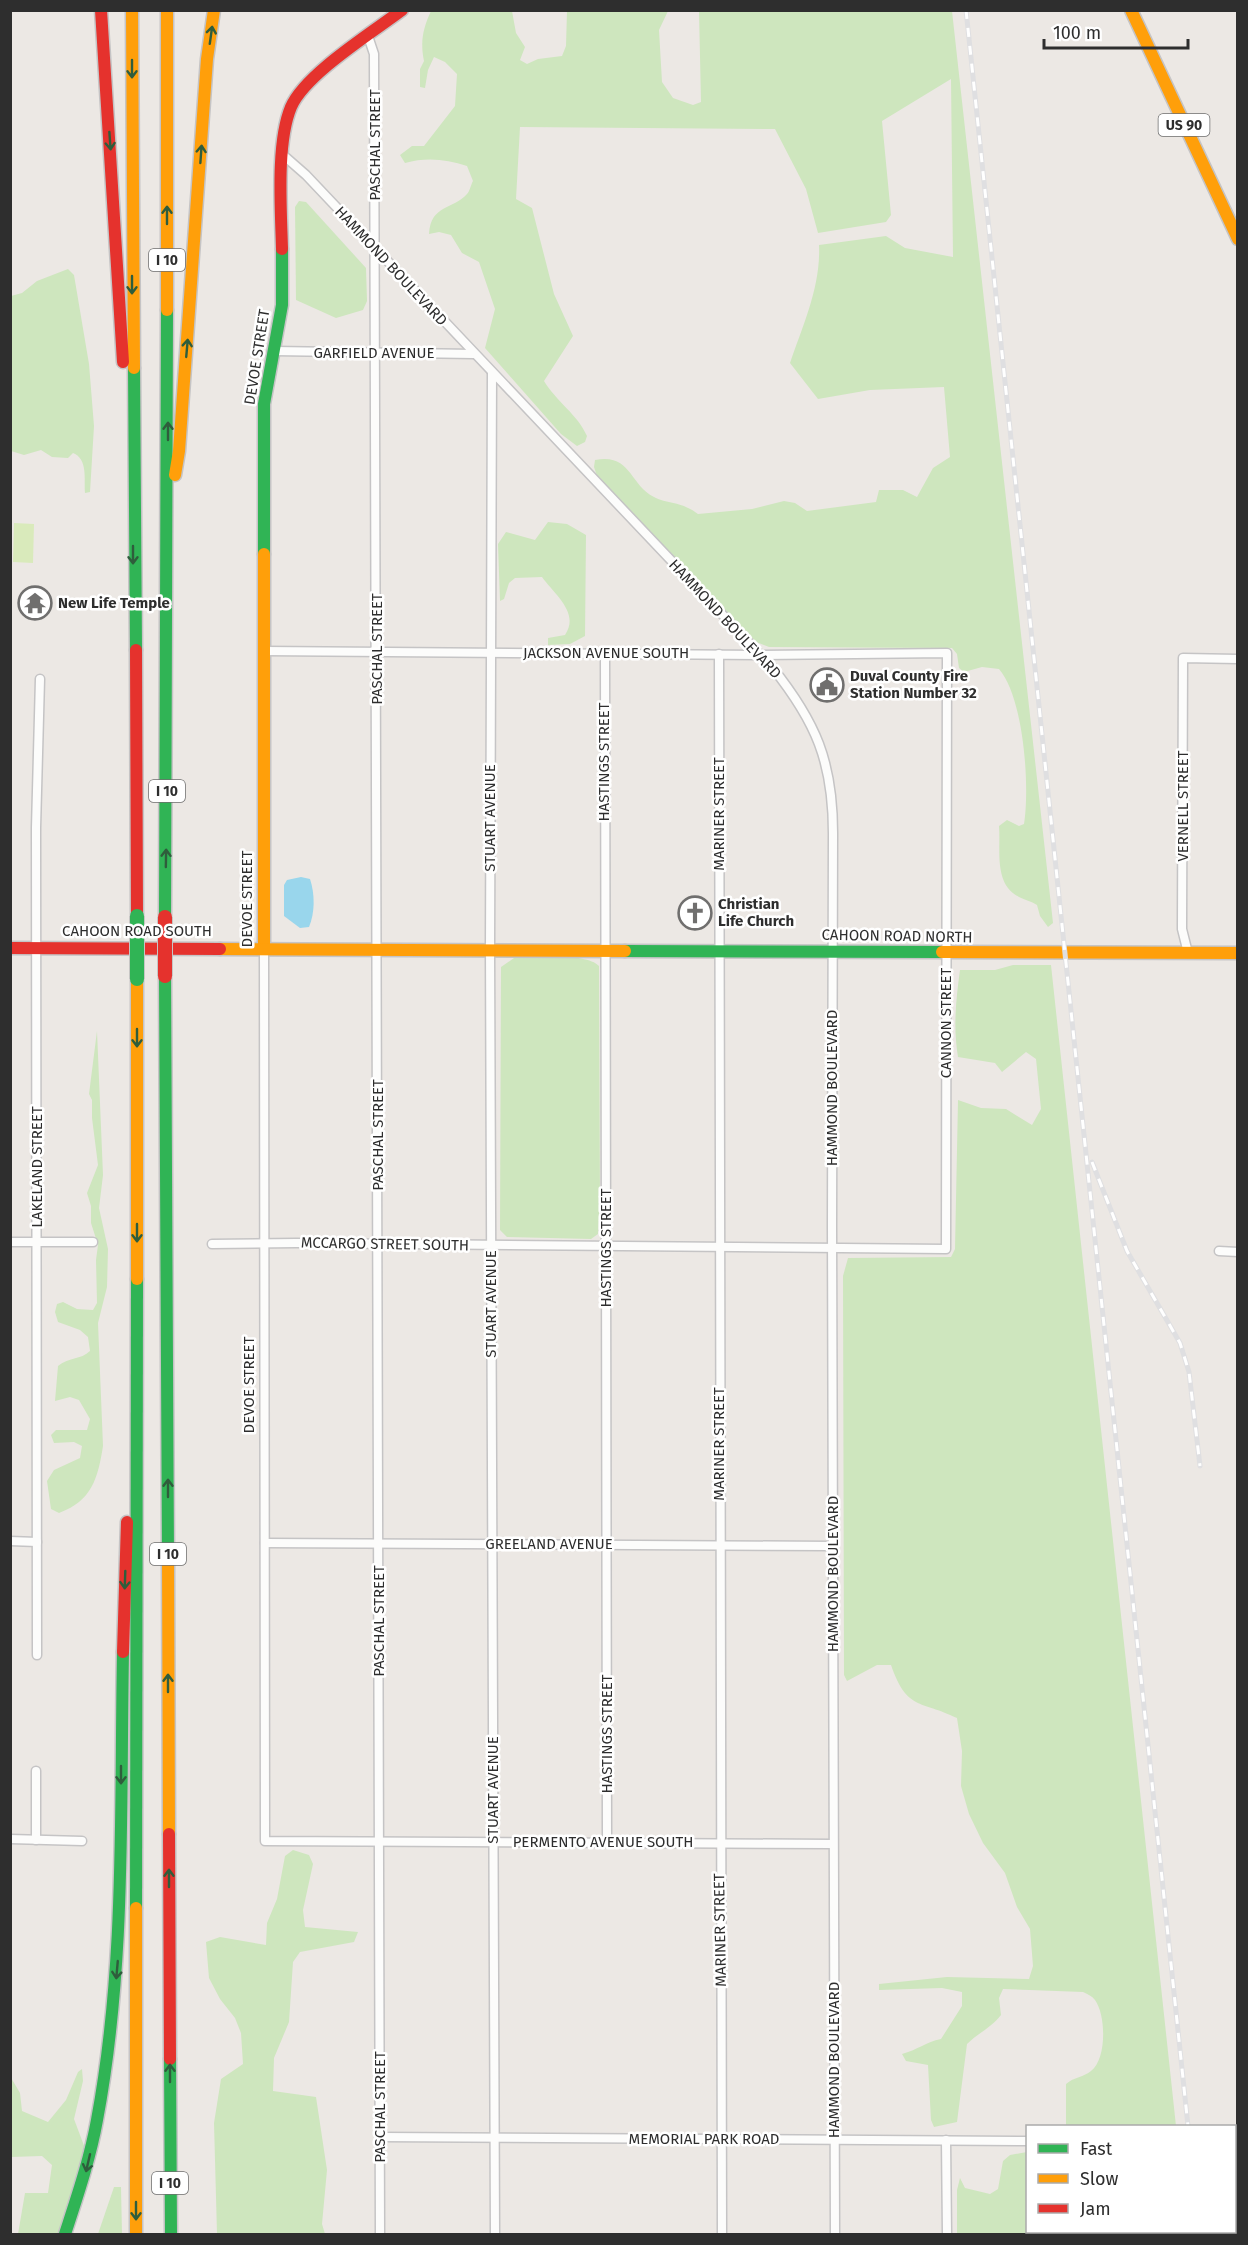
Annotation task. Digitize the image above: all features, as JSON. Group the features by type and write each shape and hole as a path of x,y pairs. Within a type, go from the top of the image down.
{"main road":[{"path":"101,10 133,496"},
{"name":"I 10","path":"132,10 137,916 136,2235"},
{"name":"I 10","path":"167,10 168,510 165,976 171,2235"},
{"path":"168,510 179,452 207,59 214,10"},
{"name":"DEVOE STREET","path":"264,948 264,404 282,305 282,154 287,120 300,92 329,65 402,10"},
{"name":"US 90","path":"1131,10 1238,239"},
{"name":"CAHOON ROAD SOUTH","path":"10,948 264,948"},
{"path":"264,948 377,949"},
{"name":"CAHOON ROAD NORTH","path":"377,949 1238,953"},
{"path":"65,2235 86,2175 102,2103 117,1965 128,1478 137,1438"},
{"path":"170,2132 180,2191 181,2235"}],"street":[{"name":"PASCHAL STREET","path":"368,36 374,54 376,353 381,1841 380,2235"},
{"name":"HAMMOND BOULEVARD","path":"282,154 375,249 758,655 772,667 798,702 826,759 833,809 835,2235"},
{"name":"GARFIELD AVENUE","path":"274,351 474,354"},
{"name":"STUART AVENUE","path":"492,373 490,949 495,2235"},
{"name":"JACKSON AVENUE SOUTH","path":"264,651 758,655 947,653"},
{"name":"HASTINGS STREET","path":"605,653 607,1842"},
{"name":"CANNON STREET","path":"946,1250 947,653"},
{"name":"MARINER STREET","path":"718,654 722,2235"},
{"name":"VERNELL STREET","path":"1188,953 1182,929 1183,658 1238,658"},
{"name":"LAKELAND STREET","path":"37,1656 36,948 40,679"},
{"name":"DEVOE STREET","path":"264,948 265,1841"},
{"path":"10,1242 93,1242"},
{"name":"MCCARGO STREET SOUTH","path":"212,1244 946,1250"},
{"path":"1219,1251 1238,1252"},
{"path":"10,1541 37,1542"},
{"name":"GREELAND AVENUE","path":"265,1543 833,1546"},
{"path":"36,1771 36,1840"},
{"path":"10,1839 82,1841"},
{"name":"PERMENTO AVENUE SOUTH","path":"265,1841 834,1845"},
{"name":"MEMORIAL PARK ROAD","path":"380,2137 1026,2141"},
{"path":"946,2140 947,2235"}],"green space":[{"path":"431,11 512,11 516,33 525,47 520,60 527,64 538,59 562,56 566,46 567,11 668,11 659,30 662,82 673,98 693,105 701,102 699,11 952,11 1053,923 1048,927 1040,916 1037,905 1019,897 1005,884 1000,865 999,826 1007,820 1019,826 1024,824 1026,788 1019,721 1014,700 999,669 982,667 964,672 959,668 957,654 952,648 769,647 756,642 598,479 594,467 595,460 616,461 623,465 639,485 654,497 680,505 698,514 752,509 784,501 795,503 807,511 876,502 879,490 903,490 917,497 933,468 950,457 944,387 870,390 818,399 790,363 814,290 819,245 886,236 905,248 953,257 951,79 882,121 891,215 886,222 818,233 806,189 775,129 520,127 516,199 532,208 554,294 573,336 544,381 583,428 587,436 585,442 577,446 561,434 485,348 495,309 479,262 462,253 451,235 439,232 429,234 431,224 438,212 461,199 469,191 473,181 467,166 436,160 405,163 400,155 412,146 424,146 455,106 457,74 445,62 434,57 428,70 425,88 420,87 420,69 424,61 423,35"},
{"path":"299,201 306,202 366,268 367,301 363,310 336,318 296,300 295,207"},
{"path":"68,269 74,275 89,364 94,426 90,492 85,493 83,465 78,456 73,453 68,458 52,457 41,450 24,455 11,451 11,296 22,293 37,281"},
{"path":"548,522 567,524 586,535 585,636 570,644 548,645 548,638 565,635 570,619 564,604 542,577 515,578 509,583 504,599 500,601 498,544 506,532 535,540"},
{"path":"14,523 34,524 33,563 13,562"},
{"path":"571,957 599,966 600,1208 598,1234 591,1239 507,1237 500,1230 501,967 514,958"},
{"path":"1013,965 1051,965 1176,2125 1066,2125 1066,2084 1091,2071 1100,2057 1103,2026 1099,2007 1094,1999 1083,1992 1003,1989 999,1998 1001,2015 967,2044 957,2122 934,2127 931,2120 928,2065 906,2061 902,2054 941,2039 962,2006 962,1992 942,1988 879,1990 879,1984 947,1977 1029,1979 1033,1966 1030,1929 1017,1907 1005,1873 983,1843 969,1814 961,1786 962,1751 957,1718 909,1697 897,1680 891,1665 877,1665 847,1681 844,1675 843,1276 848,1258 951,1257 955,1249 958,1100 981,1108 1006,1109 1032,1125 1041,1109 1036,1059 1026,1052 1002,1072 995,1063 958,1057 956,1013 960,970 995,970"},
{"path":"97,1031 103,1175 99,1208 108,1249 107,1287 98,1323 103,1446 99,1468 92,1487 79,1502 59,1513 51,1509 47,1481 54,1470 80,1458 82,1446 74,1442 54,1443 51,1435 56,1430 87,1430 90,1419 79,1400 70,1397 55,1401 58,1366 90,1351 88,1337 80,1330 58,1322 55,1312 57,1304 63,1302 77,1309 93,1310 97,1303 98,1245 91,1223 91,1206 87,1193 98,1165 92,1100 89,1094"},
{"path":"293,1850 309,1855 313,1864 303,1910 305,1927 358,1932 354,1942 300,1952 293,1962 289,2022 274,2058 273,2091 316,2097 327,2170 322,2224 325,2234 217,2234 214,2123 221,2079 243,2064 241,2033 235,2018 220,1999 209,1978 206,1942 220,1937 266,1945 267,1923 277,1899 285,1856"},
{"path":"82,2069 83,2081 74,2119 86,2151 60,2234 18,2234 25,2193 48,2193 52,2165 42,2156 11,2157 10,2076 20,2093 22,2111 48,2122 66,2100 78,2072"},
{"path":"1026,2152 1026,2233 1055,2234 957,2234 957,2190 960,2178 965,2188 990,2194 998,2189 1003,2161 1010,2155"},
{"path":"114,2187 121,2187 122,2234 98,2234"}],"water":[{"path":"301,877 310,879 314,903 309,927 300,928 284,916 284,885 287,880"}],"railway":[{"path":"966,10 1188,2125"},
{"path":"1092,1162 1127,1251 1180,1343 1189,1372 1200,1466"}],"traffic: fast":[{"path":"264,554 264,404 282,305 282,249"},
{"path":"165,917 167,310"},
{"path":"134,368 136,650"},
{"path":"137,916 137,979"},
{"path":"625,951 942,952"},
{"path":"165,976 168,1557"},
{"path":"136,1908 137,1279"},
{"path":"65,2234 94,2135 113,2004 120,1887 123,1652"},
{"path":"170,2059 171,2234"}],"traffic: slow":[{"path":"132,10 134,368"},
{"path":"167,10 167,310"},
{"path":"175,475 179,451 207,59 214,10"},
{"path":"1131,10 1238,239"},
{"path":"264,554 264,948"},
{"path":"220,949 625,951"},
{"path":"942,952 1238,953"},
{"path":"137,979 137,1279"},
{"path":"168,1557 169,1834"},
{"path":"136,1908 136,2234"}],"traffic: jam":[{"path":"101,10 123,362"},
{"path":"282,249 281,157 286,122 291,107 310,81 402,10"},
{"path":"136,650 137,916"},
{"path":"165,917 165,976"},
{"path":"10,948 220,949"},
{"path":"123,1652 127,1522"},
{"path":"169,1834 170,2059"}],"place":[{"name":"New Life Temple","path":"35,603"},
{"name":"Duval County Fire Station Number 32","path":"827,685"},
{"name":"Christian Life Church","path":"695,913"}]}
